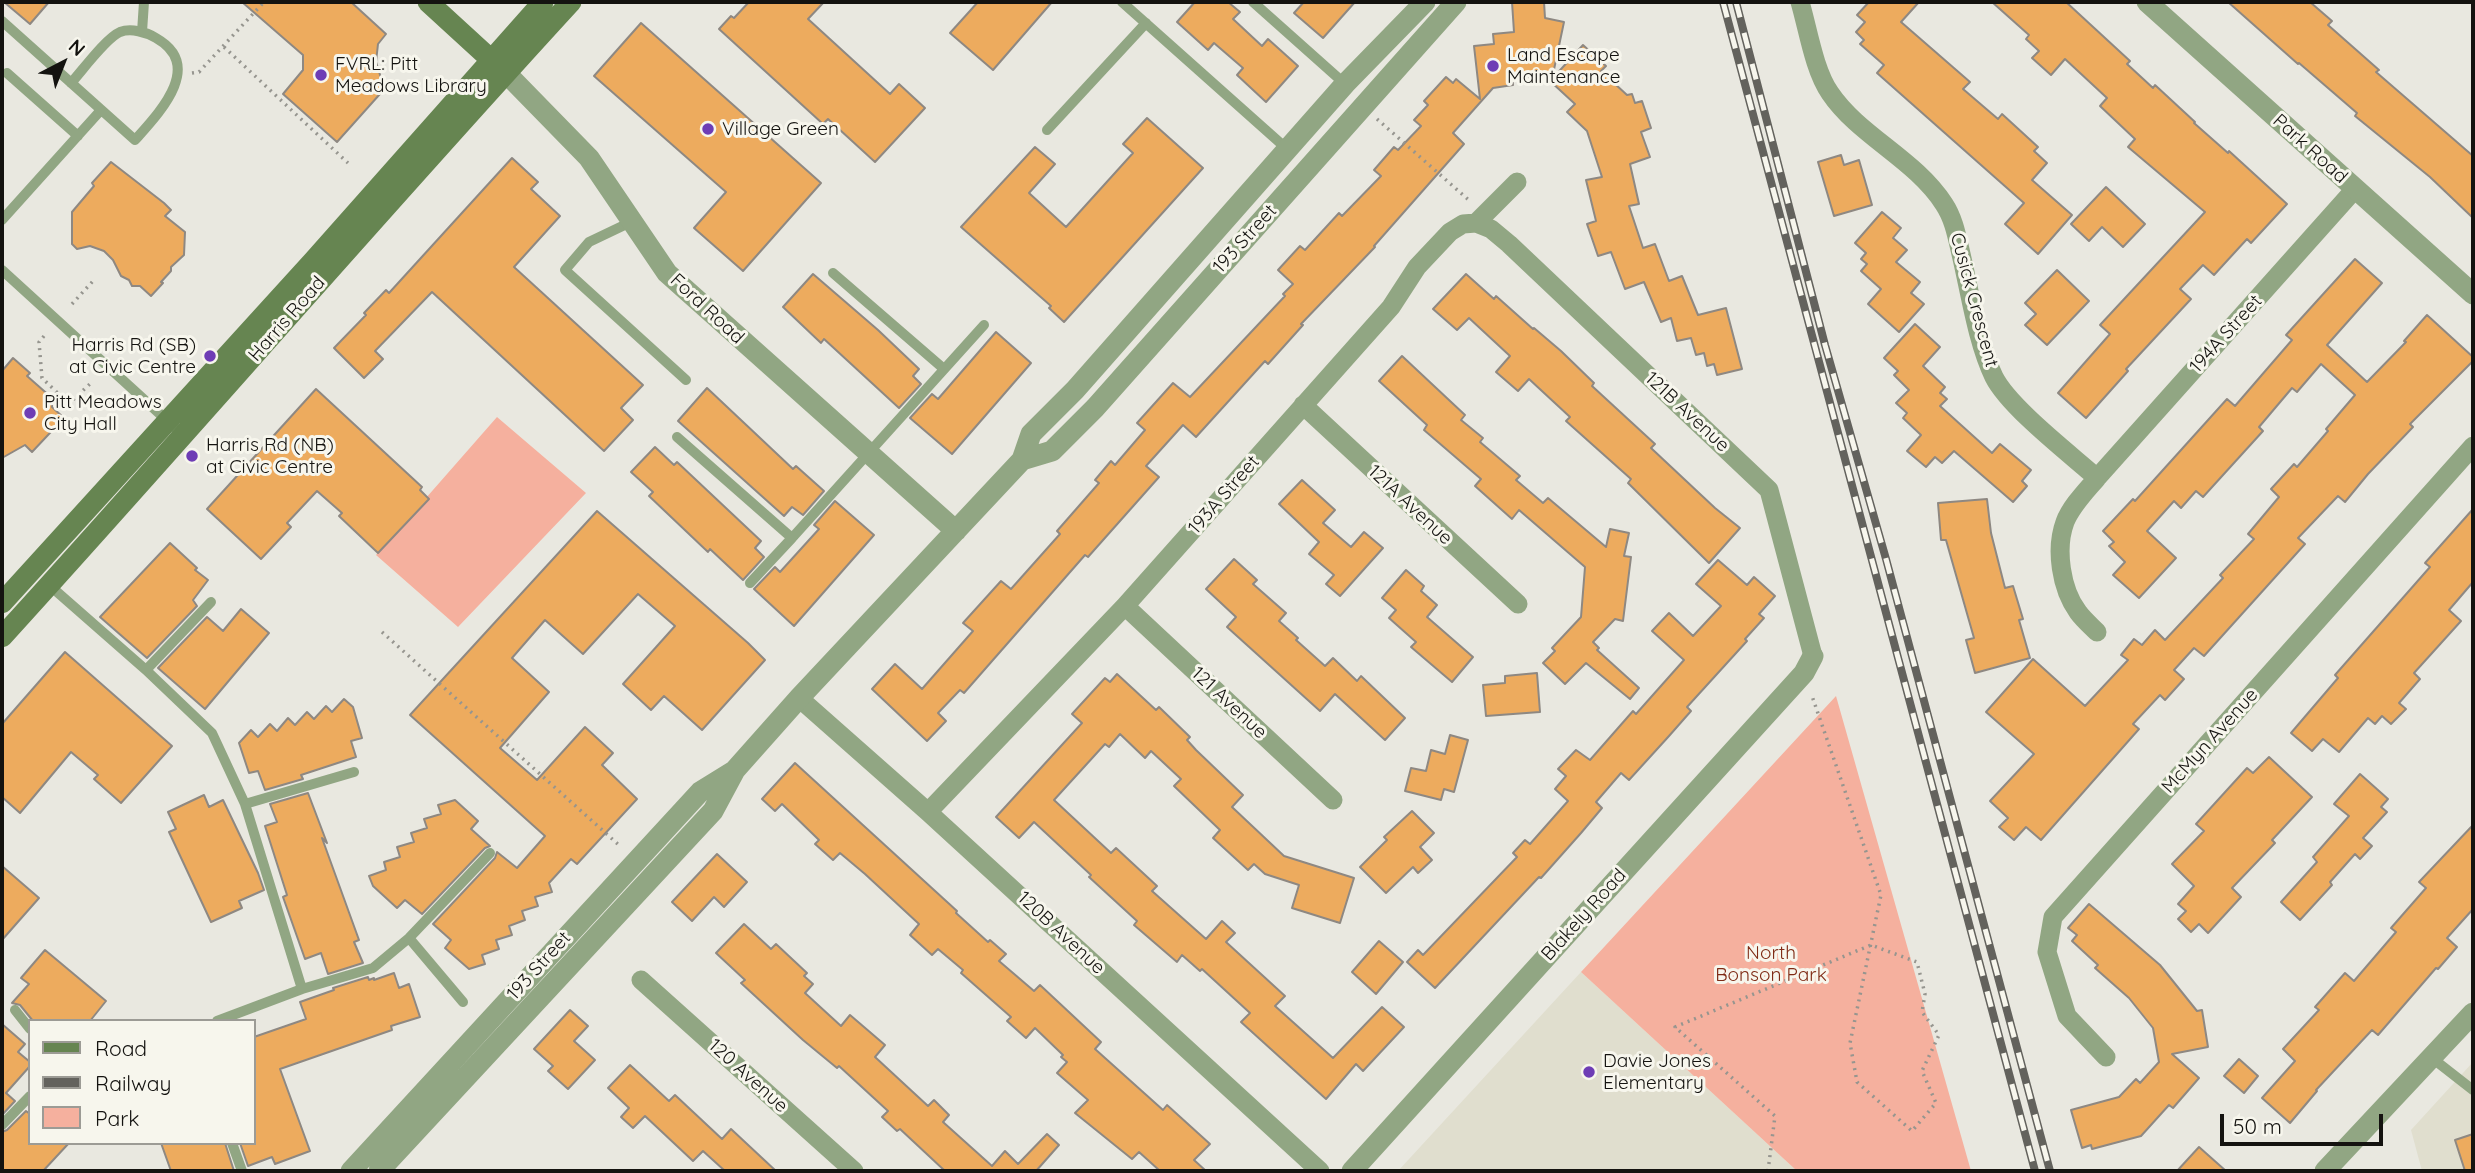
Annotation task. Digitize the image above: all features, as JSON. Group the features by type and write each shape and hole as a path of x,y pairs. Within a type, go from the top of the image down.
{"main road":[{"name":"Ford Road","path":"428,2 498,66"},
{"name":"Harris Road","path":"2,637 184,436 321,265 498,66 543,2"},
{"name":"Harris Road","path":"498,66 571,2"},
{"name":"Harris Road","path":"2,603 167,421 321,265"}],"street":[{"name":"193 Street","path":"379,1171 713,811 735,770 1022,460 1031,434 1075,390 1345,84 1425,2"},
{"name":"193 Street","path":"1022,460 1052,451 1095,408 1456,2"},
{"name":"Cusick Crescent","path":"1800,2 1829,92 1852,117 1924,179 1945,206 1954,225 1981,336 1994,377 2024,412 2097,478"},
{"name":"Park Road","path":"2147,2 2473,294"},
{"name":"Ford Road","path":"498,66 589,158 667,273 956,531"},
{"name":"193A Street","path":"929,812 1125,606 1391,307 1417,267 1450,232 1480,218 1517,182"},
{"name":"194A Street","path":"2097,478 2355,189"},
{"name":"121B Avenue","path":"1480,218 1769,490 1809,665"},
{"name":"121A Avenue","path":"1303,405 1518,604"},
{"name":"McMyn Avenue","path":"2106,1056 2067,1016 2047,952 2053,917 2473,446"},
{"path":"2097,478 2077,502 2064,524 2061,555 2063,575 2070,597 2078,613 2097,632"},
{"name":"121 Avenue","path":"1125,606 1333,800"},
{"name":"Blakely Road","path":"1352,1171 1809,665"},
{"name":"120B Avenue","path":"799,698 929,812 1320,1171"},
{"name":"193 Street","path":"351,1171 700,792 735,770"},
{"name":"120 Avenue","path":"642,980 854,1171"},
{"path":"2325,1171 2473,1013"}],"lane":[{"path":"142,32 144,2"},
{"path":"1122,2 1288,149"},
{"path":"1253,2 1345,84"},
{"path":"2,21 71,83 102,110 135,140 168,102 178,73 175,59 164,43 142,32 120,32 71,83"},
{"path":"1047,130 1146,23"},
{"path":"7,73 78,136"},
{"path":"2,220 102,110"},
{"path":"633,221 589,242 565,270 687,380"},
{"path":"2,270 184,436"},
{"path":"833,273 944,369"},
{"path":"750,583 869,455 984,325"},
{"path":"677,437 792,538"},
{"path":"32,570 146,670 212,733 245,804 302,989"},
{"path":"146,670 211,602"},
{"path":"245,804 354,772"},
{"path":"222,1019 302,989 373,968 409,938 490,853"},
{"path":"409,938 463,1002"},
{"path":"15,1010 28,1026"},
{"path":"2432,1058 2473,1090"},
{"path":"2,1125 28,1098"},
{"path":"234,1145 242,1171"}],"path":[{"path":"178,73 199,72 264,2"},
{"path":"223,47 348,163"},
{"path":"1363,107 1480,218"},
{"path":"72,304 93,281"},
{"path":"44,336 39,342 42,378 66,401 74,399 93,381"},
{"path":"382,632 636,860"},
{"path":"1768,1171 1775,1116 1675,1027 1871,944 1917,962 1925,994 1922,1012 1939,1035 1922,1071 1936,1103 1912,1131 1857,1082 1850,1043 1871,944 1881,895 1809,665"}],"shaded area":[{"name":"Davie Jones Elementary","path":"1581,972 1797,1171 1398,1171"},
{"path":"2473,1062 2473,1171 2422,1171 2411,1130"}],"green space":[{"path":"497,417 586,493 458,627 376,555"},
{"name":"North Bonson Park","path":"1836,696 1971,1171 1797,1171 1581,972"}],"building":[{"path":"4,2 49,2 30,24"},
{"path":"242,2 351,2 386,34 378,44 376,62 381,78 388,85 337,142 283,94 303,70 303,55"},
{"path":"749,2 824,2 808,19 890,94 899,84 925,108 875,162 828,119 823,124 719,29"},
{"path":"978,2 1052,2 993,70 950,33"},
{"path":"1195,2 1228,2 1240,12 1233,19 1262,46 1268,39 1298,66 1266,102 1237,75 1243,68 1214,43 1208,50 1177,22"},
{"path":"1304,2 1355,2 1323,38 1294,13"},
{"path":"1512,2 1544,2 1545,18 1564,22 1552,79 1583,45 1606,66 1601,71 1627,95 1632,94 1635,103 1642,101 1651,128 1641,132 1650,157 1630,164 1639,204 1629,206 1643,248 1655,244 1669,281 1682,276 1698,315 1726,308 1742,369 1717,375 1714,364 1707,366 1704,353 1696,355 1691,338 1677,341 1671,318 1661,322 1644,282 1625,289 1611,252 1598,256 1587,224 1596,221 1586,180 1602,177 1587,131 1567,112 1575,104 1550,81 1512,73 1513,85 1493,88 1453,133 1464,144 1268,364 1265,361 1196,437 1183,425 1146,466 1159,477 1088,557 1085,555 964,693 960,690 938,713 946,721 927,741 872,689 895,664 922,689 973,631 963,623 1001,581 1011,589 1060,534 1057,531 1099,483 1095,480 1111,461 1115,465 1145,430 1137,423 1173,383 1190,397 1285,296 1283,294 1293,284 1278,270 1300,246 1305,250 1339,213 1342,216 1381,176 1374,170 1394,147 1398,150 1421,126 1414,120 1428,105 1424,101 1446,77 1453,83 1456,79 1480,99 1474,46 1494,44 1493,34 1514,32"},
{"path":"1869,2 1919,2 1901,22 1970,82 1963,89 1998,119 2002,114 2038,147 2034,151 2047,163 2032,180 2072,215 2038,254 2005,224 2024,203 1877,73 1884,65 1860,44 1864,40 1856,32 1865,22 1857,15"},
{"path":"1992,2 2066,2 2130,61 2127,64 2153,88 2155,85 2194,123 2287,204 2251,243 2247,239 2214,275 2203,265 2180,289 2191,299 2126,369 2128,371 2086,418 2058,393 2110,334 2100,325 2205,212 2128,147 2135,139 2100,106 2107,98 2065,59 2051,75 2032,58 2039,51 2026,39 2029,35"},
{"path":"2228,2 2310,2 2332,21 2328,25 2379,70 2376,72 2473,156 2473,218 2430,177 2355,116 2357,113"},
{"name":"Village Green","path":"641,23 821,183 743,271 694,228 726,192 594,76"},
{"path":"1147,118 1203,168 1064,322 1049,308 1051,306 961,227 1035,147 1055,164 1029,193 1066,227 1133,153 1123,144"},
{"path":"1841,155 1844,165 1859,160 1872,205 1834,216 1818,162"},
{"path":"512,158 538,182 531,189 560,216 514,267 643,385 621,408 633,420 604,451 432,292 375,351 383,359 364,378 334,348 386,290 389,293"},
{"path":"111,162 164,203 171,210 165,216 185,232 184,255 171,267 171,271 161,282 163,283 151,296 140,286 132,286 129,280 121,276 113,260 104,251 90,246 77,249 72,244 72,212"},
{"path":"2106,187 2145,224 2123,247 2102,227 2089,241 2071,224"},
{"path":"1882,212 1901,228 1893,238 1907,250 1896,262 1920,282 1911,293 1924,304 1899,332 1868,304 1881,289 1861,271 1867,264 1861,259 1866,253 1855,243"},
{"path":"2355,259 2382,283 2327,345 2367,382 2406,342 2404,341 2427,315 2473,357 2473,361 2410,424 2413,427 2345,502 2338,496 2298,538 2305,544 2204,656 2194,648 2174,670 2184,679 2165,700 2160,695 2133,724 2139,729 2041,840 2026,827 2014,840 1999,827 2008,818 1990,801 2034,754 1986,712 2033,659 2085,706 2128,660 2121,655 2134,639 2142,645 2155,630 2165,640 2223,578 2220,575 2254,539 2248,534 2279,497 2271,489 2294,464 2297,467 2355,395 2321,364 2297,392 2292,388 2259,427 2263,431 2203,497 2196,491 2181,508 2174,501 2147,531 2176,558 2139,598 2113,575 2125,562 2109,546 2114,542 2103,531 2133,499 2135,501 2227,399 2235,406 2292,340 2286,335"},
{"path":"2057,270 2089,301 2047,345 2025,325 2036,314 2025,303"},
{"path":"813,274 919,369 913,376 921,384 899,408 824,339 821,343 783,307"},
{"path":"1466,274 1561,351 1594,383 1592,386 1655,444 1651,448 1740,528 1709,563 1628,483 1631,479 1566,421 1570,417 1529,379 1518,391 1496,372 1510,356 1469,318 1457,330 1433,309"},
{"path":"1915,324 1940,347 1923,366 1945,387 1940,393 1947,399 1940,406 1992,453 2000,444 2031,470 2022,481 2027,486 2013,502 1954,451 1942,463 1935,457 1926,467 1907,451 1921,435 1903,418 1907,413 1896,403 1909,390 1894,375 1898,371 1884,358"},
{"path":"996,332 1031,363 952,454 910,418 932,394 938,399"},
{"path":"1402,356 1465,415 1461,420 1483,438 1480,442 1520,476 1516,480 1543,503 1548,498 1606,547 1610,529 1629,533 1624,556 1631,557 1623,621 1615,619 1593,642 1599,648 1597,650 1639,688 1630,699 1586,663 1565,684 1543,663 1555,651 1552,648 1581,617 1585,567 1519,510 1512,519 1475,486 1481,479 1424,430 1427,425 1379,381"},
{"name":"Pitt Meadows City Hall","path":"13,358 30,373 27,376 52,398 52,407 64,418 32,452 25,445 2,458 2,371"},
{"path":"707,388 793,469 796,466 824,491 803,515 792,507 784,516 678,421"},
{"path":"316,389 422,487 420,490 429,499 378,553 339,516 342,513 317,491 287,523 291,527 261,559 207,509"},
{"path":"655,447 674,465 677,462 761,541 755,548 764,557 743,580 710,549 708,552 649,496 653,492 631,472"},
{"path":"1302,480 1335,510 1323,523 1351,547 1364,532 1383,548 1340,596 1326,584 1334,575 1309,554 1319,542 1279,504"},
{"path":"1987,499 1991,533 2005,588 2013,586 2023,619 2019,620 2030,658 1975,673 1966,640 1974,638 1946,540 1941,540 1938,503"},
{"path":"835,501 874,535 794,626 754,589 775,567 780,572 819,529 814,525"},
{"path":"2473,509 2473,582 2449,610 2461,621 2414,673 2420,679 2399,703 2406,709 2391,724 2382,716 2375,724 2368,718 2339,752 2323,739 2312,751 2291,733 2338,678 2335,675 2430,567 2425,563"},
{"path":"597,511 765,660 702,730 664,696 651,710 623,684 675,626 638,594 583,654 545,620 512,658 549,692 500,748 537,780 585,727 613,753 602,765 637,799 577,864 571,859 549,883 552,892 535,897 538,906 522,911 525,920 509,926 512,935 496,940 499,949 482,955 485,964 469,969 445,948 451,940 433,924 495,858 497,852 517,868 545,836 410,715"},
{"path":"170,543 208,580 193,600 197,606 147,658 100,617"},
{"path":"1234,559 1257,580 1253,584 1286,613 1279,621 1298,638 1296,640 1325,666 1333,658 1357,681 1361,676 1405,718 1385,740 1335,694 1320,711 1227,627 1236,617 1206,589"},
{"path":"1718,560 1747,585 1754,577 1775,596 1759,614 1764,618 1745,639 1747,641 1687,707 1691,711 1669,736 1629,780 1621,773 1596,802 1602,808 1581,833 1435,988 1407,962 1418,950 1423,955 1517,857 1513,853 1525,840 1530,844 1568,801 1555,789 1566,776 1558,769 1576,750 1590,760 1633,711 1636,714 1684,660 1652,631 1669,613 1693,636 1721,606 1696,584"},
{"path":"1406,570 1424,586 1421,591 1437,605 1427,617 1473,657 1452,682 1411,647 1416,642 1389,618 1396,610 1382,598"},
{"path":"241,609 269,633 205,709 158,668 207,617 223,631"},
{"path":"65,652 172,746 121,803 94,779 98,775 71,752 20,813 2,797 2,724"},
{"path":"1537,673 1540,712 1486,716 1483,685 1505,683 1505,676"},
{"path":"1117,674 1156,710 1159,707 1190,737 1187,740 1196,750 1243,795 1232,807 1284,856 1354,878 1340,923 1292,908 1299,885 1265,874 1254,864 1248,870 1213,838 1220,830 1174,786 1181,779 1151,751 1145,758 1120,734 1109,747 1105,744 1054,800 1111,853 1116,848 1157,886 1152,891 1206,939 1222,921 1235,933 1226,942 1285,996 1275,1006 1333,1058 1382,1007 1404,1027 1363,1071 1356,1064 1326,1099 1241,1022 1250,1013 1202,969 1200,971 1182,955 1177,962 1134,925 1137,921 1034,822 1019,838 996,817 1082,723 1072,714 1105,678 1110,682"},
{"path":"344,699 353,707 362,738 351,741 356,757 301,775 303,779 265,790 258,771 249,773 239,743 251,730 258,737 270,724 277,731 288,718 295,725 307,712 314,719 326,706 332,712"},
{"path":"1450,735 1468,740 1454,792 1444,789 1441,800 1405,791 1411,768 1426,771 1431,750 1445,754"},
{"path":"2269,757 2312,797 2272,840 2275,843 2232,888 2241,897 2208,933 2199,924 2191,932 2178,919 2186,911 2178,904 2194,886 2172,864 2204,831 2196,824 2247,768 2253,773"},
{"path":"795,763 988,942 990,940 1006,954 999,961 1034,991 1040,985 1101,1042 1095,1049 1163,1110 1167,1105 1210,1144 1194,1160 1206,1171 1160,1171 1139,1152 1132,1159 1075,1113 1088,1100 1057,1073 1067,1062 1061,1057 1063,1055 1035,1028 1026,1038 1007,1021 1011,1017 961,973 963,970 938,949 932,955 910,935 919,924 865,874 840,853 833,860 815,844 819,840 782,804 775,811 762,799"},
{"path":"2360,774 2388,799 2381,807 2387,812 2363,838 2372,846 2360,859 2355,854 2330,882 2332,885 2300,920 2281,902 2317,862 2313,857 2349,816 2334,804"},
{"path":"308,793 359,940 354,942 363,963 328,974 321,953 305,959 283,897 287,895 265,826 277,822 270,804"},
{"path":"204,795 209,807 223,800 264,890 239,901 242,908 211,922 169,832 176,829 168,812"},
{"path":"455,800 478,821 471,829 490,846 485,848 422,914 405,900 397,908 373,886 369,876 386,870 384,862 400,857 397,847 414,842 411,833 427,828 424,819 441,814 438,805"},
{"path":"1412,811 1434,833 1420,847 1432,860 1418,873 1413,867 1386,893 1360,867 1387,840 1384,837"},
{"path":"2473,825 2473,909 2447,938 2457,947 2378,1035 2372,1030 2316,1090 2290,1123 2262,1098 2295,1061 2283,1049 2319,1010 2315,1007 2345,973 2354,981 2396,932 2391,928 2426,888 2419,882"},
{"path":"717,854 747,882 724,907 714,897 692,921 672,902"},
{"path":"2,866 39,898 2,940"},
{"path":"2089,904 2160,965 2197,1011 2202,1010 2208,1047 2172,1054 2199,1078 2173,1108 2169,1105 2141,1136 2092,1149 2091,1145 2082,1148 2071,1110 2119,1097 2136,1079 2140,1083 2159,1062 2153,1028 2129,998 2095,968 2098,965 2072,941 2077,935 2068,928"},
{"path":"744,924 771,949 776,944 807,973 804,976 813,984 805,993 841,1026 850,1015 885,1045 875,1057 928,1106 934,1100 949,1115 943,1122 992,1166 1005,1151 1018,1164 1047,1134 1059,1145 1036,1171 945,1171 900,1129 897,1131 882,1117 888,1111 839,1066 837,1068 803,1040 741,983 745,980 716,953"},
{"path":"1379,941 1403,962 1376,994 1352,972"},
{"path":"45,950 106,1001 92,1019 31,1019 20,1005 12,1003 29,984 21,978"},
{"path":"394,973 399,988 409,984 420,1017 391,1026 392,1030 280,1069 310,1151 275,1164 272,1157 248,1166 241,1145 256,1145 256,1036 306,1019 300,1002 368,977 369,980"},
{"path":"570,1010 588,1026 574,1041 595,1060 568,1089 548,1071 553,1066 534,1049"},
{"path":"2,1024 25,1044 18,1052 28,1060 28,1068 6,1093 15,1101 2,1115"},
{"path":"2239,1059 2258,1076 2244,1093 2224,1076"},
{"path":"630,1065 669,1101 675,1095 722,1139 731,1129 776,1171 725,1171 703,1151 693,1161 645,1116 633,1128 621,1117 629,1108 608,1088"},
{"path":"26,1111 28,1145 67,1145 43,1171 2,1171 2,1132"},
{"path":"2473,1134 2473,1171 2465,1171 2455,1140"},
{"path":"162,1145 226,1145 234,1171 171,1171"},
{"path":"2199,1147 2226,1171 2177,1171"}],"railway":[{"path":"1723,2 2035,1171"},
{"path":"1736,2 1825,345 1886,559 2050,1171"}],"place":[{"name":"Land Escape Maintenance","path":"1493,66"},
{"name":"FVRL: Pitt Meadows Library","path":"321,75"},
{"name":"Village Green","path":"708,129"},
{"name":"Harris Rd (SB) at Civic Centre","path":"210,356"},
{"name":"Pitt Meadows City Hall","path":"30,413"},
{"name":"Harris Rd (NB) at Civic Centre","path":"192,456"},
{"name":"Davie Jones Elementary","path":"1589,1072"}]}
